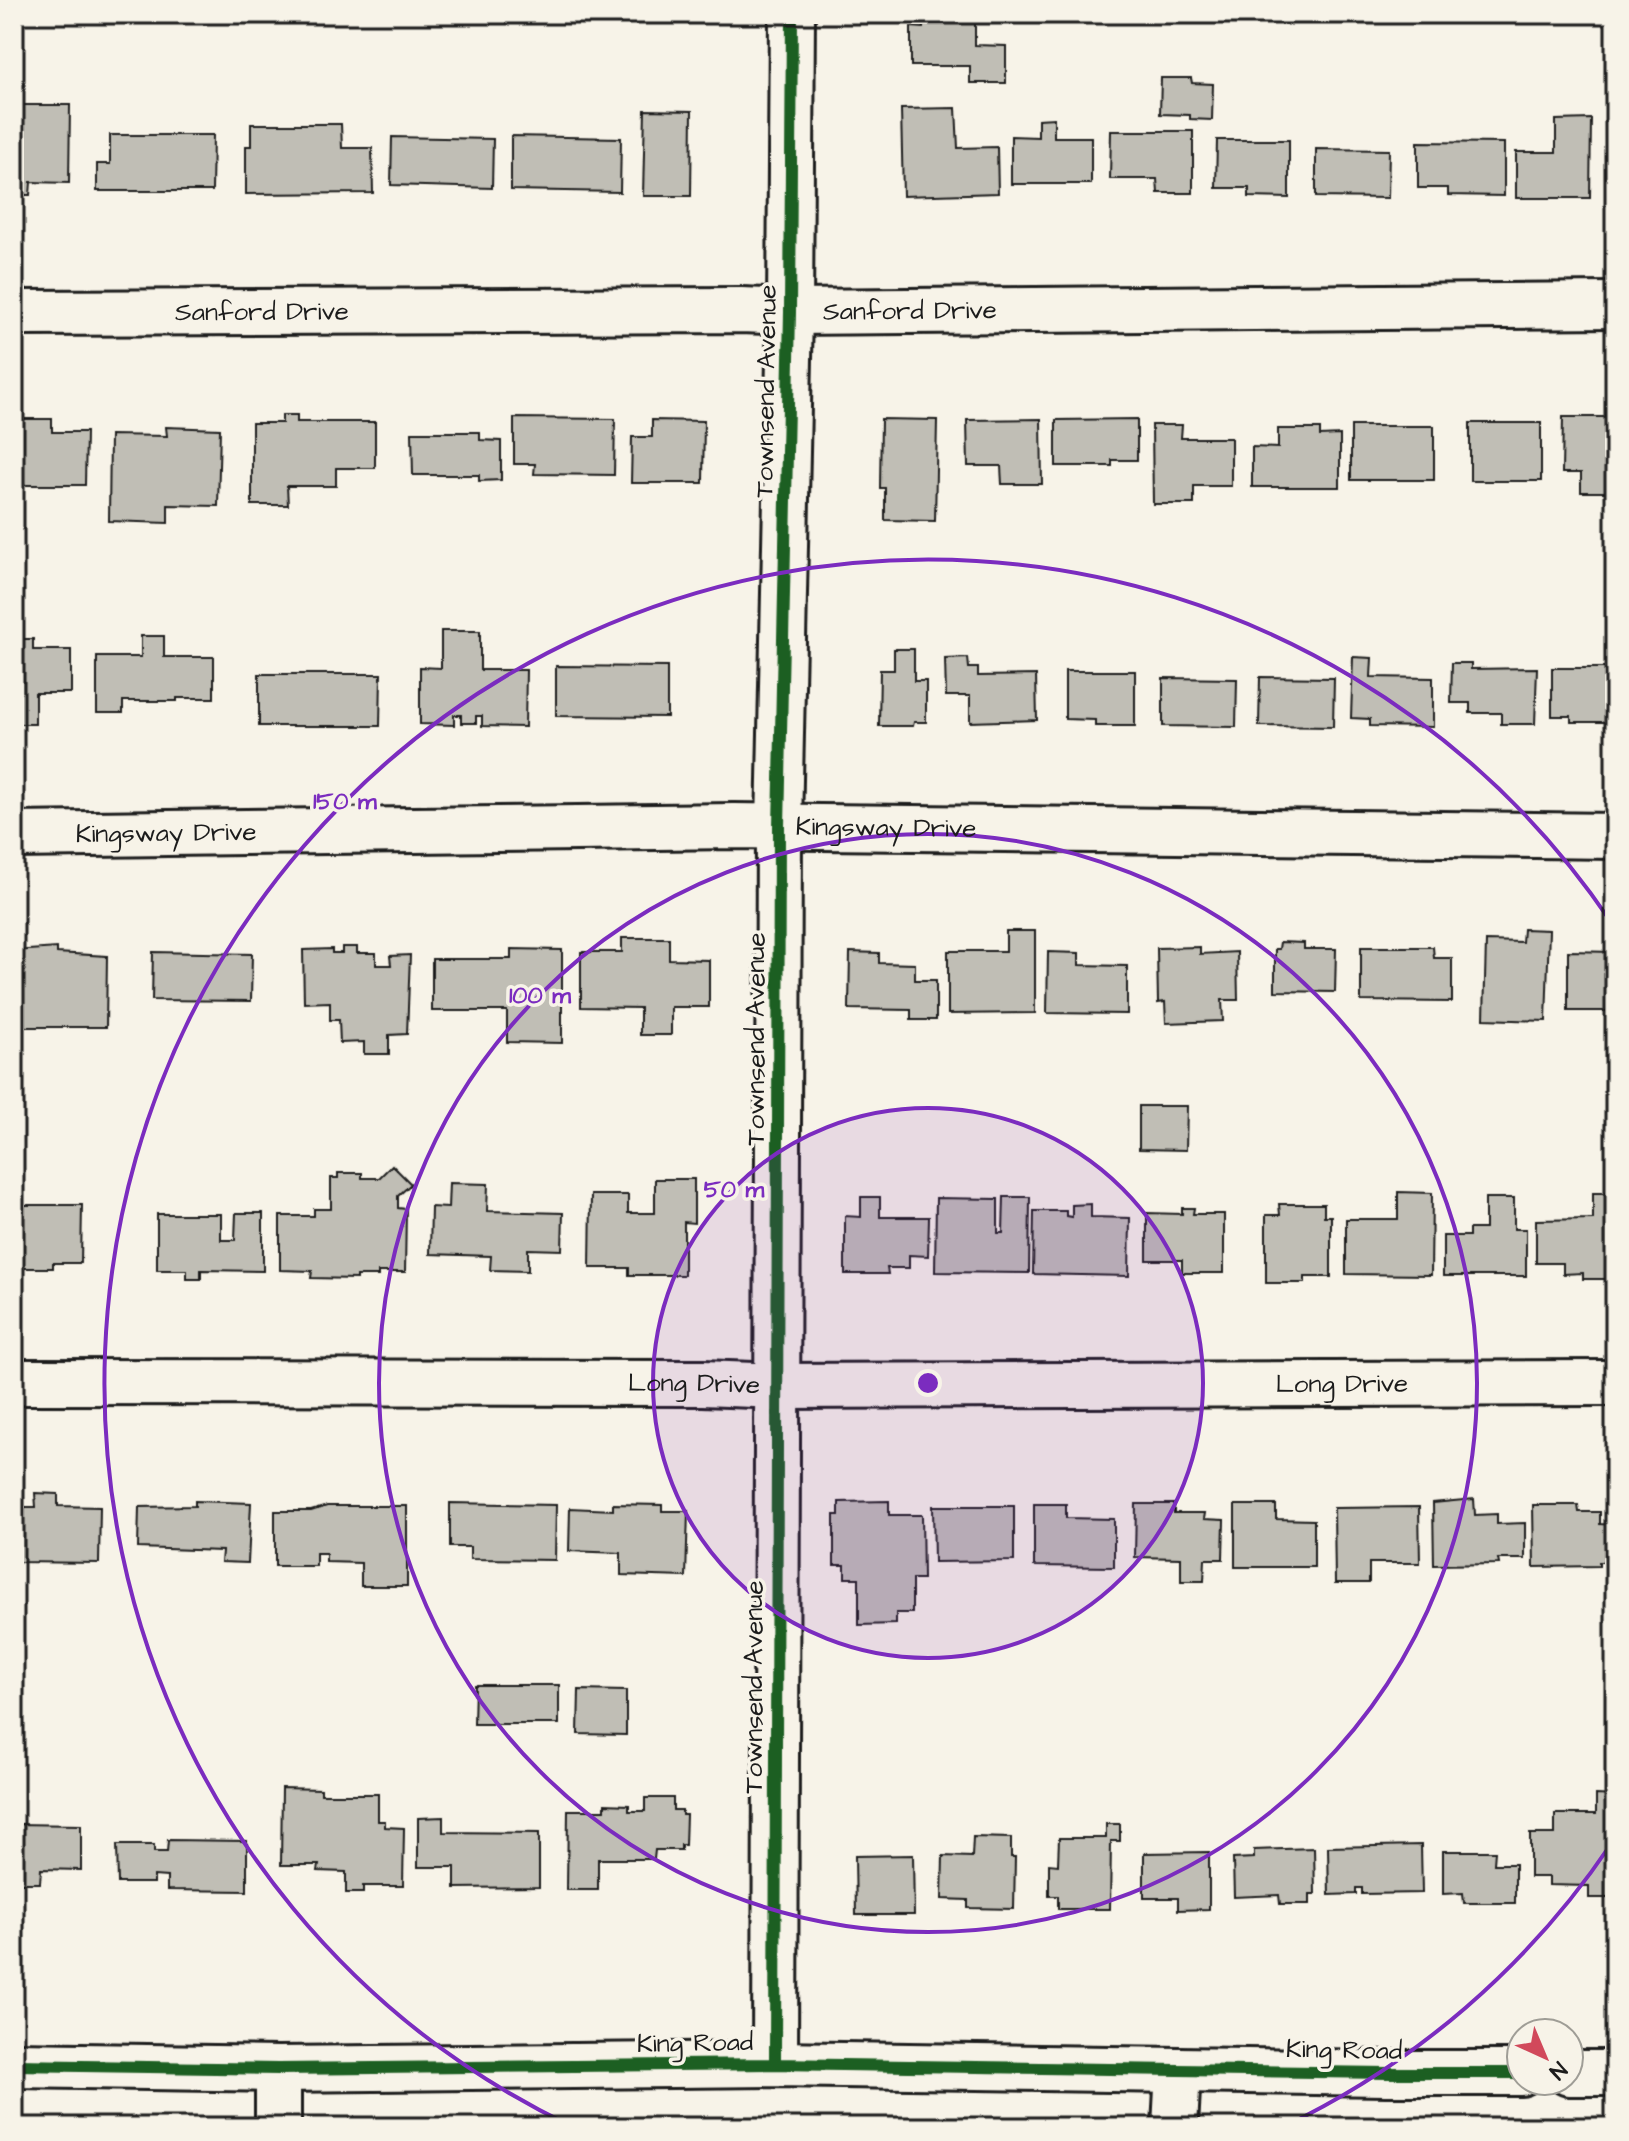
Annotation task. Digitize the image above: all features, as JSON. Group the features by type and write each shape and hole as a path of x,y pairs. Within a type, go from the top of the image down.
{"street":[{"name":"Townsend Avenue","path":"775,2064 779,827 790,312 792,14"},
{"name":"Sanford Drive","path":"14,313 790,312 1615,305"},
{"name":"Kingsway Drive","path":"14,835 779,827 1615,836"},
{"name":"Long Drive","path":"14,1382 703,1383 777,1386 1615,1383"},
{"name":"King Road","path":"14,2065 278,2069 775,2064 1505,2073"},
{"path":"278,2069 278,2127"},
{"path":"1175,2127 1178,2070"},
{"path":"1585,2073 1615,2073"}],"building":[{"path":"923,14 975,14 975,45 1006,46 1006,83 970,83 970,66 911,66 911,27 923,28"},
{"path":"1161,78 1191,78 1192,83 1213,84 1212,120 1190,119 1190,115 1160,114"},
{"path":"14,105 70,105 69,183 31,182 30,195 14,195"},
{"path":"956,108 958,148 997,147 998,193 903,196 901,109"},
{"path":"645,110 692,111 691,196 643,196"},
{"path":"1054,118 1054,137 1091,137 1091,184 1011,184 1011,136 1038,137 1038,119"},
{"path":"1591,119 1590,198 1516,198 1516,152 1556,152 1556,120"},
{"path":"251,124 341,124 342,148 372,148 373,193 246,194 246,146 251,146"},
{"path":"1111,131 1193,131 1193,193 1158,193 1157,179 1110,179"},
{"path":"110,135 213,135 212,191 97,191 97,164 110,164"},
{"path":"511,136 621,138 620,192 511,190"},
{"path":"392,137 493,139 492,188 391,185"},
{"path":"1217,140 1289,140 1289,198 1249,197 1249,188 1216,188"},
{"path":"1418,142 1504,143 1504,196 1448,195 1448,188 1418,188"},
{"path":"1316,149 1389,150 1388,198 1316,197"},
{"path":"282,415 297,415 297,422 375,422 375,468 336,468 336,486 287,486 288,505 252,505 252,423 282,423"},
{"path":"1563,417 1615,417 1615,492 1581,492 1581,473 1562,473"},
{"path":"514,418 615,419 614,475 534,474 535,464 514,464"},
{"path":"14,419 52,419 52,432 86,432 85,485 14,485"},
{"path":"881,419 937,420 935,521 885,520 885,488 880,488"},
{"path":"1041,419 1042,484 1002,484 1001,466 968,466 967,420"},
{"path":"1137,419 1137,460 1112,460 1112,466 1056,466 1056,420"},
{"path":"652,420 704,421 703,483 631,483 632,437 652,437"},
{"path":"1470,423 1541,423 1541,481 1470,481"},
{"path":"1152,425 1182,425 1181,438 1231,438 1231,486 1194,486 1194,504 1153,504"},
{"path":"1351,426 1434,426 1434,480 1351,480"},
{"path":"166,427 220,429 218,506 168,505 168,523 109,521 110,435 167,436"},
{"path":"1278,429 1320,429 1320,436 1340,435 1340,487 1252,487 1252,447 1278,448"},
{"path":"412,432 480,432 480,440 501,441 501,480 479,481 479,475 413,475"},
{"path":"441,631 480,631 480,670 526,670 525,727 482,726 482,716 476,716 476,723 461,723 461,715 454,715 454,725 420,724 420,667 441,668"},
{"path":"141,636 164,636 164,657 214,657 214,698 123,701 123,713 97,713 97,657 141,657"},
{"path":"14,639 33,639 33,650 71,650 71,693 35,693 35,724 14,724"},
{"path":"1608,642 1615,642 1615,722 1571,722 1571,716 1552,716 1552,668 1608,668"},
{"path":"894,649 914,649 914,681 926,681 926,722 914,722 913,726 879,726 880,670 894,670"},
{"path":"1353,657 1372,658 1371,677 1433,678 1433,727 1370,726 1370,719 1351,718"},
{"path":"968,658 969,668 978,668 978,676 1036,675 1037,720 970,722 970,696 946,696 945,659"},
{"path":"1452,663 1471,663 1471,669 1537,668 1535,724 1501,724 1501,713 1470,713 1470,703 1451,703"},
{"path":"556,666 667,667 667,717 556,716"},
{"path":"1065,671 1135,671 1135,726 1095,726 1095,720 1065,719"},
{"path":"259,674 381,674 380,726 259,726"},
{"path":"1260,677 1334,678 1333,727 1259,726"},
{"path":"1163,678 1237,679 1236,727 1163,726"},
{"path":"1523,929 1549,930 1546,1021 1484,1019 1486,941 1522,942"},
{"path":"1006,931 1035,931 1035,1013 948,1014 948,951 1006,951"},
{"path":"622,938 669,938 669,959 709,960 709,1007 671,1007 671,1035 640,1035 640,1008 581,1007 581,952 622,952"},
{"path":"1280,942 1304,943 1304,949 1336,949 1335,992 1275,991 1275,949 1279,949"},
{"path":"342,947 357,947 357,953 376,953 376,965 391,965 390,956 410,955 407,1034 389,1035 389,1054 364,1054 364,1042 340,1043 339,1020 330,1020 330,1002 304,1003 303,950 332,949 332,953 342,953"},
{"path":"1200,947 1200,954 1237,952 1238,1000 1222,1000 1223,1021 1166,1023 1165,1002 1158,1003 1157,948"},
{"path":"1361,947 1433,947 1434,958 1452,958 1452,1002 1361,1001"},
{"path":"57,948 57,953 107,956 106,1027 14,1027 14,951"},
{"path":"511,949 562,950 562,1043 507,1042 507,1011 432,1011 432,959 511,959"},
{"path":"1568,951 1615,952 1615,1011 1568,1011"},
{"path":"153,952 252,954 251,1001 152,1000"},
{"path":"850,952 879,953 879,963 915,964 915,980 936,980 936,1020 911,1020 911,1010 849,1009"},
{"path":"1048,952 1079,953 1079,965 1127,966 1127,1014 1047,1013"},
{"path":"1139,1106 1187,1106 1186,1150 1139,1149"},
{"path":"392,1165 411,1184 398,1196 398,1208 406,1209 405,1272 378,1272 378,1276 357,1276 357,1279 311,1278 312,1271 280,1270 280,1216 314,1216 314,1209 331,1209 331,1178 338,1178 338,1173 362,1173 362,1178 379,1178"},
{"path":"655,1179 694,1179 694,1223 684,1222 684,1275 629,1275 629,1268 590,1268 591,1195 628,1195 628,1213 655,1213"},
{"path":"449,1183 488,1184 487,1211 563,1213 562,1250 528,1249 528,1271 490,1270 491,1256 430,1254 431,1207 448,1208"},
{"path":"1398,1192 1432,1193 1431,1275 1346,1274 1346,1219 1398,1219"},
{"path":"1593,1193 1615,1193 1615,1279 1583,1279 1583,1273 1563,1274 1563,1263 1536,1263 1536,1220 1593,1219"},
{"path":"861,1197 880,1197 880,1217 929,1217 928,1256 909,1255 909,1268 887,1268 888,1274 845,1274 845,1216 861,1217"},
{"path":"1004,1197 1030,1197 1029,1273 935,1272 936,1198 998,1199 998,1233 1003,1233"},
{"path":"1485,1198 1514,1198 1514,1229 1526,1229 1526,1276 1443,1276 1443,1236 1469,1236 1469,1229 1485,1229"},
{"path":"1091,1204 1091,1217 1130,1218 1129,1276 1033,1274 1034,1211 1066,1211 1066,1216 1072,1217 1072,1205"},
{"path":"1279,1204 1324,1204 1324,1216 1331,1216 1331,1277 1305,1277 1305,1283 1266,1283 1266,1215 1280,1215"},
{"path":"14,1205 82,1205 81,1263 53,1263 53,1268 14,1268"},
{"path":"1182,1208 1194,1208 1193,1214 1224,1214 1224,1273 1182,1273 1182,1260 1147,1260 1147,1213 1182,1214"},
{"path":"236,1213 263,1213 263,1271 201,1270 201,1279 187,1279 187,1270 157,1270 157,1214 221,1214 221,1240 235,1240"},
{"path":"35,1493 58,1494 58,1506 100,1507 99,1563 16,1562 14,1507 36,1507"},
{"path":"1474,1499 1475,1515 1497,1514 1497,1524 1525,1523 1525,1559 1498,1559 1499,1564 1434,1565 1433,1503"},
{"path":"195,1501 251,1503 248,1563 221,1562 222,1551 138,1548 139,1507 195,1506"},
{"path":"889,1501 889,1515 922,1515 923,1579 912,1579 912,1613 896,1613 896,1624 859,1625 859,1578 845,1578 845,1565 834,1565 834,1515 839,1515 839,1502"},
{"path":"450,1503 556,1505 555,1560 470,1559 470,1547 450,1547"},
{"path":"613,1504 662,1505 662,1511 688,1511 686,1577 621,1575 621,1553 569,1551 570,1508 613,1510"},
{"path":"1034,1504 1066,1504 1066,1518 1114,1519 1114,1567 1034,1566"},
{"path":"1136,1504 1174,1504 1174,1513 1205,1513 1204,1519 1224,1520 1223,1559 1205,1559 1204,1581 1181,1581 1181,1558 1135,1557"},
{"path":"1235,1505 1276,1505 1276,1519 1314,1520 1314,1567 1235,1567"},
{"path":"1533,1505 1578,1505 1579,1512 1600,1512 1600,1524 1615,1525 1615,1562 1599,1562 1599,1566 1534,1567"},
{"path":"327,1506 407,1506 407,1586 361,1586 361,1563 326,1562 326,1553 316,1553 316,1566 275,1566 275,1511 311,1511"},
{"path":"933,1506 1014,1506 1014,1561 934,1562"},
{"path":"1419,1507 1420,1563 1369,1563 1369,1583 1335,1583 1334,1508"},
{"path":"475,1685 559,1685 559,1724 474,1724"},
{"path":"579,1690 626,1691 626,1735 578,1734"},
{"path":"282,1788 321,1789 321,1794 378,1794 378,1821 385,1821 385,1827 404,1828 403,1886 363,1886 363,1893 346,1893 346,1872 318,1871 319,1865 281,1865"},
{"path":"1596,1795 1615,1796 1615,1898 1589,1898 1589,1886 1549,1885 1549,1877 1530,1877 1530,1834 1555,1834 1555,1814 1596,1814"},
{"path":"645,1798 673,1798 673,1810 682,1810 682,1815 686,1815 685,1845 681,1845 681,1850 655,1850 654,1859 598,1859 598,1890 567,1890 568,1810 605,1810 605,1804 629,1805 629,1811 645,1811"},
{"path":"443,1817 443,1832 539,1833 539,1887 455,1888 455,1867 418,1867 418,1818"},
{"path":"14,1824 81,1825 81,1870 41,1869 40,1883 15,1883 14,1887"},
{"path":"1106,1824 1120,1824 1120,1841 1111,1841 1110,1909 1058,1909 1058,1896 1049,1896 1049,1864 1058,1865 1059,1838 1106,1838"},
{"path":"973,1837 1011,1838 1011,1857 1015,1857 1014,1909 968,1908 968,1900 942,1899 943,1856 972,1857"},
{"path":"168,1840 247,1841 247,1891 167,1890 167,1877 154,1876 154,1883 118,1883 117,1845 154,1845 154,1852 167,1852"},
{"path":"1421,1845 1422,1893 1362,1894 1362,1888 1356,1888 1356,1894 1329,1895 1328,1847"},
{"path":"1314,1848 1315,1894 1310,1894 1310,1904 1280,1904 1279,1895 1234,1897 1233,1859 1254,1858 1254,1850"},
{"path":"1443,1851 1495,1851 1494,1864 1515,1864 1515,1903 1464,1903 1463,1893 1443,1894"},
{"path":"1209,1852 1209,1909 1178,1910 1178,1898 1144,1898 1144,1853"},
{"path":"913,1855 914,1915 856,1915 855,1856"}],"cycle path":[{"path":"775,2064 779,827 790,312 792,14"},
{"path":"14,2065 278,2069 775,2064 1505,2073"}]}
